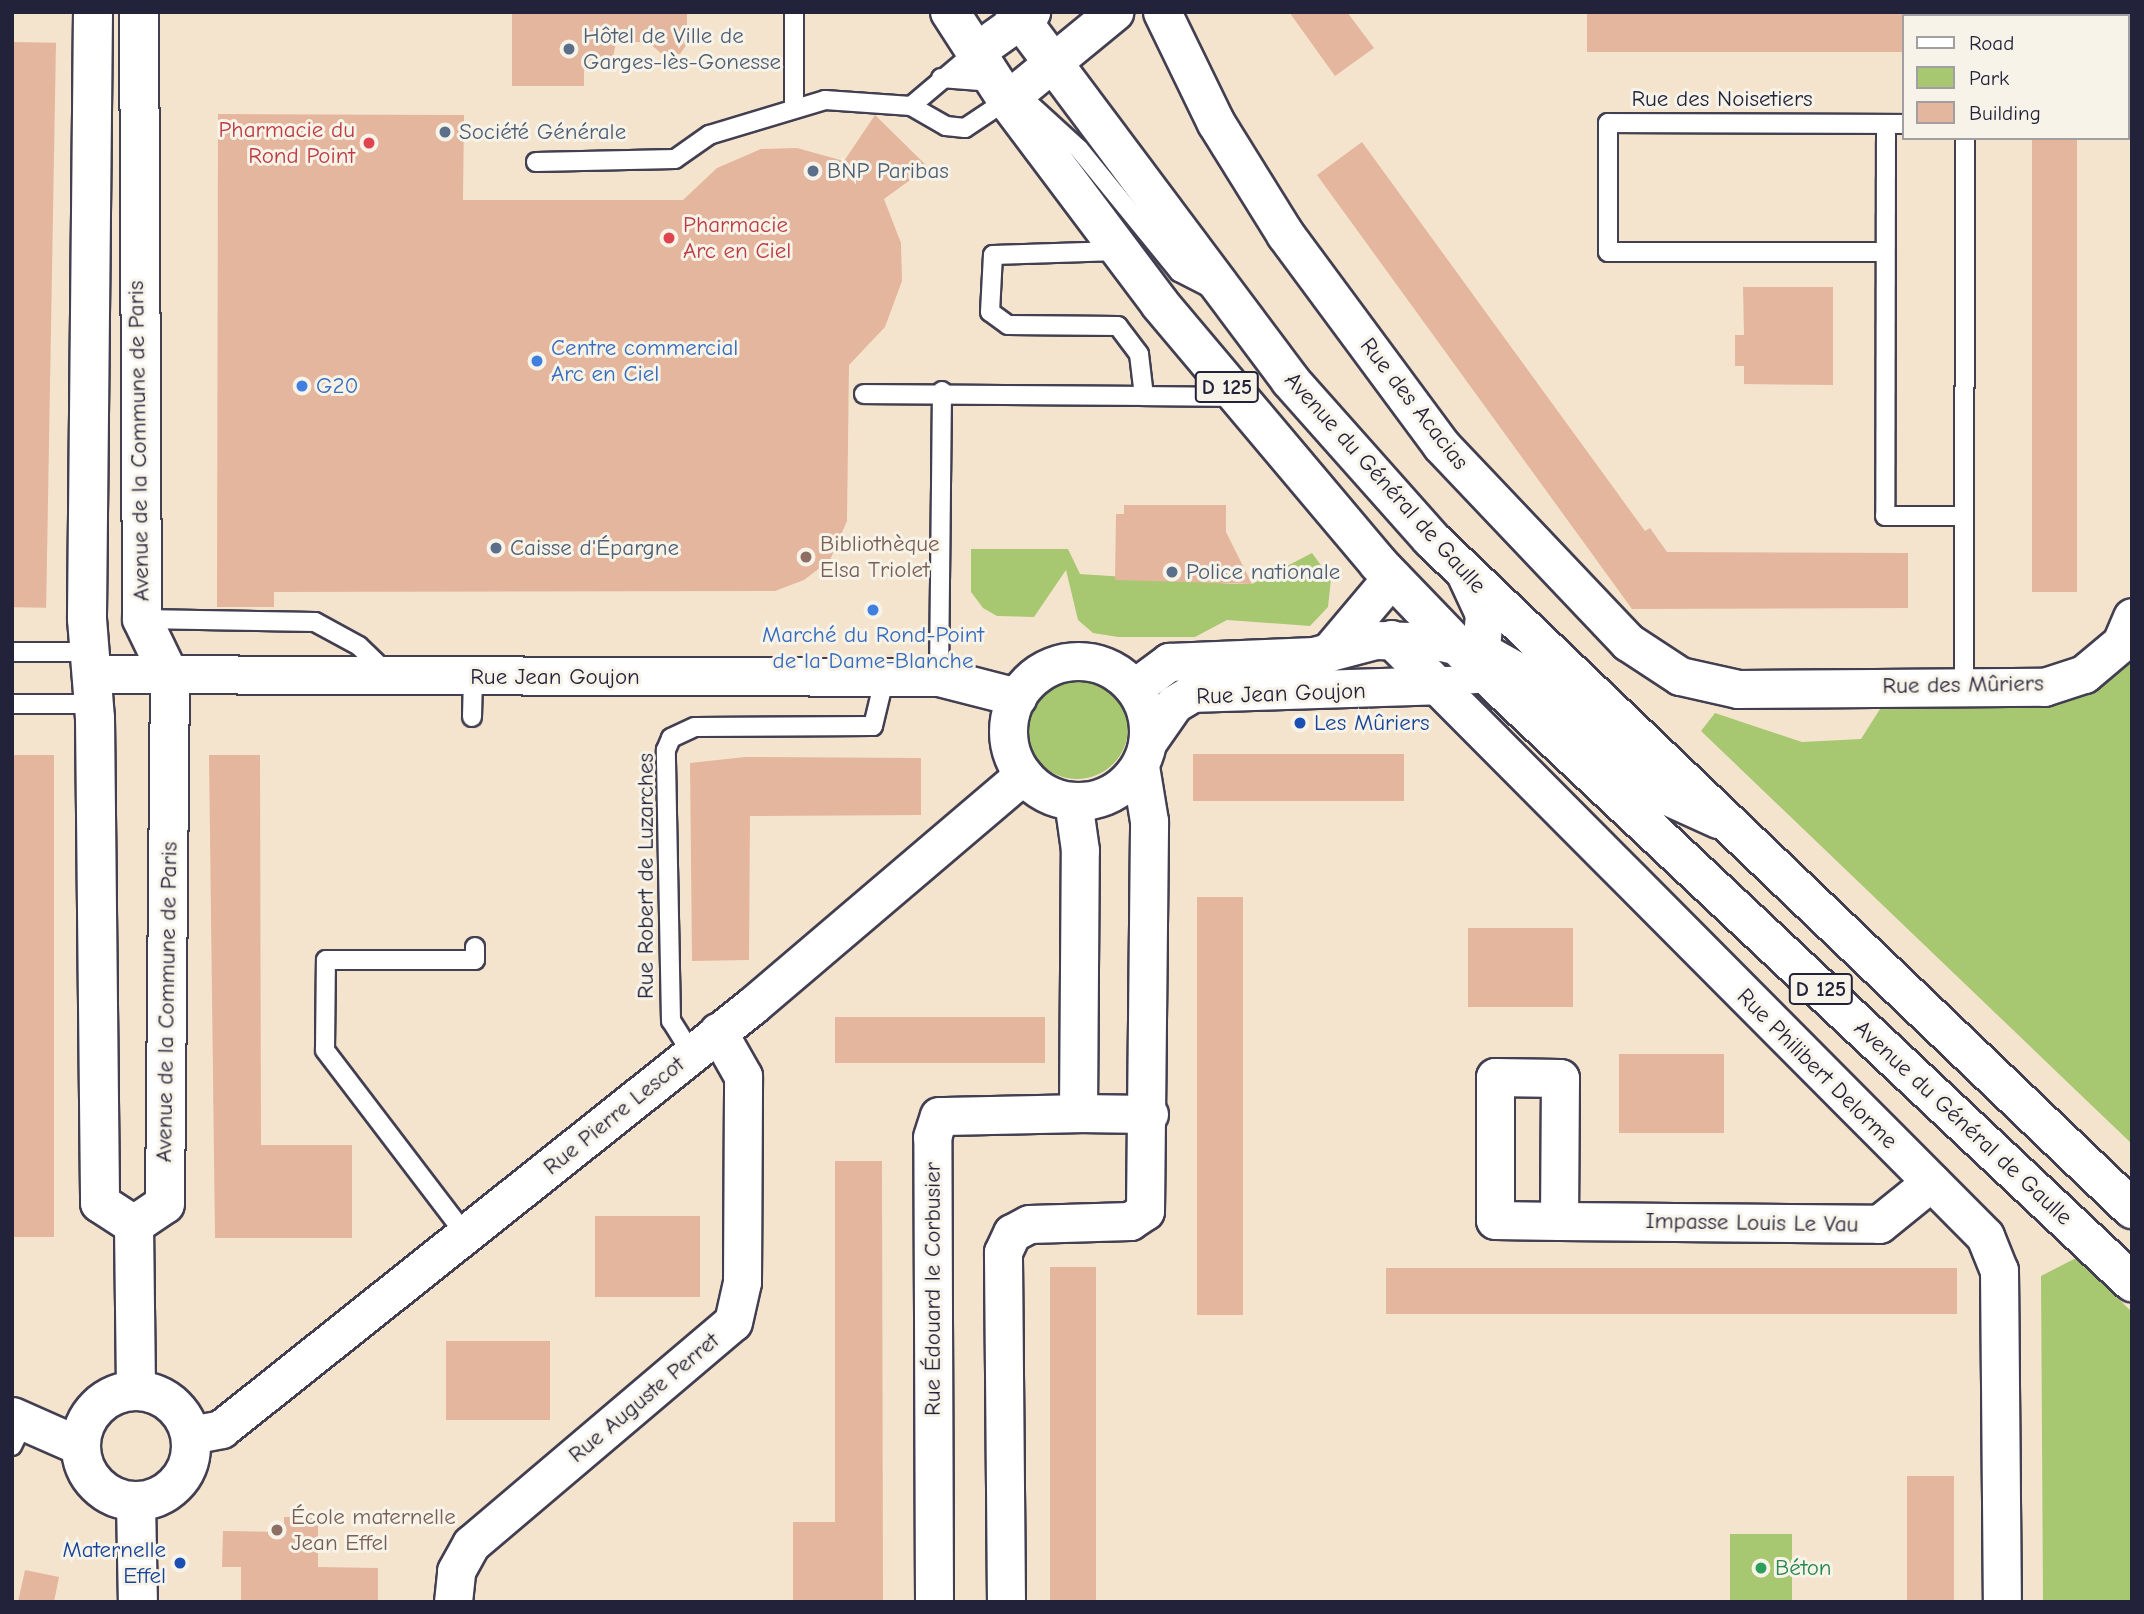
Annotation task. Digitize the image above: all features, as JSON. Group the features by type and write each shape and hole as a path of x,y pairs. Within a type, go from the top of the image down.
{"main road":[{"name":"Avenue de la Commune de Paris","path":"93,12 92,676 100,1203 134,1225 165,1204 170,677 142,619 139,12"},
{"name":"Avenue du Général de Gaulle","path":"950,12 1119,251 1236,397 1392,577 1462,667 1511,695 2132,1282"},
{"name":"Avenue du Général de Gaulle","path":"1023,27 1290,380 1465,573 1718,819 2132,1209"},
{"path":"134,1225 136,1391"},
{"path":"136,1391 172,1403 191,1435 180,1481 168,1492 136,1502 119,1499 91,1479 80,1446 91,1413 103,1401 136,1391"},
{"path":"136,1502 138,1602"}],"street":[{"name":"Rue des Acacias","path":"1162,12 1216,123 1285,234 1441,445 1628,642 1680,676 1764,689"},
{"path":"1023,27 1101,24"},
{"path":"998,81 1023,27"},
{"path":"998,81 1023,27"},
{"path":"1462,667 1484,614 1465,573"},
{"path":"1327,654 1392,577"},
{"name":"Rue des Mûriers","path":"1764,689 1964,685 2043,687 2084,674 2121,643 2132,617"},
{"name":"Rue Jean Goujon","path":"1134,688 1169,662 1327,654 1391,639"},
{"name":"Avenue du Général de Gaulle","path":"1391,639 1571,709 1658,792 1718,819"},
{"path":"1006,1602 1003,1252 1012,1233 1029,1224 1130,1221 1145,1210 1149,1114 1149,821 1144,753 1146,712 1134,688 1113,670 1073,662 1035,676 1017,697 1008,723 1010,750 1023,775 1044,793 1073,801 1097,799 1122,787 1144,753"},
{"name":"Rue Jean Goujon","path":"1144,753 1174,704 1192,694 1462,667"},
{"name":"Rue Philibert Delorme","path":"1462,667 1931,1182 1985,1236 1999,1269 2002,1602"},
{"name":"Rue Jean Goujon","path":"92,676 939,677 1017,697"},
{"name":"Rue Pierre Lescot","path":"191,1435 221,1429 705,1043 1023,775"},
{"path":"1073,801 1080,850 1078,1113"},
{"name":"Rue Auguste Perret","path":"453,1602 456,1571 471,1544 733,1322 742,1282 743,1076 705,1043"},
{"name":"Rue Édouard le Corbusier","path":"934,1602 932,1137 939,1116 1149,1114"},
{"name":"Impasse Louis Le Vau","path":"1559,1221 1879,1224 1931,1182"},
{"path":"16,1428 80,1446"}],"lane":[{"path":"794,12 794,107"},
{"path":"911,106 941,78 998,81 1079,149 1179,272 1232,300"},
{"path":"941,78 998,81"},
{"path":"536,162 675,159 709,135 794,107 825,100 911,106 946,126 965,128 998,81"},
{"name":"Rue des Noisetiers","path":"1885,252 1608,252 1608,123 1895,124"},
{"path":"1895,124 1885,252 1885,516 1964,516"},
{"path":"1964,685 1965,140"},
{"path":"1119,251 993,254 990,312 1008,325 1118,326 1139,354 1144,396"},
{"path":"939,677 942,391"},
{"path":"864,394 942,391 1236,397"},
{"path":"142,619 314,622 359,646 391,676"},
{"path":"12,652 92,676"},
{"path":"12,704 92,676"},
{"name":"Rue Robert de Luzarches","path":"705,1043 671,1021 666,750 671,738 695,727 873,726 886,676"},
{"path":"472,717 473,677"},
{"path":"465,1234 325,1049 326,960 475,960 475,947"}],"green space":[{"path":"971,549 1068,549 1080,574 1234,584 1252,584 1312,553 1331,579 1328,607 1310,626 1227,620 1195,637 1118,637 1093,633 1078,620 1066,570 1034,617 997,616 983,608 971,592"},
{"path":"2132,654 2132,1144 1701,731 1715,713 1802,742 1861,739 1887,698 2048,705 2109,681"},
{"path":"1077,677 1097,681 1113,692 1124,708 1128,728 1124,748 1113,764 1097,775 1077,779 1057,775 1041,764 1030,748 1026,728 1030,708 1041,692 1057,681"},
{"path":"2076,1258 2132,1312 2132,1602 2043,1602 2041,1276"},
{"name":"Béton","path":"1730,1534 1792,1534 1792,1602 1730,1602"}],"building":[{"name":"Hôtel de Ville de Garges-lès-Gonesse","path":"512,12 687,12 687,44 680,54 663,55 648,42 616,42 612,63 584,63 584,86 512,86"},
{"path":"1289,12 1347,12 1374,48 1335,76"},
{"path":"1587,12 1904,12 1902,52 1587,52"},
{"path":"12,42 56,43 46,608 12,607"},
{"name":"Centre commercial Arc en Ciel","path":"218,114 464,115 463,200 683,200 717,168 761,149 797,148 844,161 875,115 928,167 884,199 901,243 902,281 885,327 849,365 847,521 830,560 804,580 775,591 274,592 274,607 217,607"},
{"path":"2032,140 2077,140 2077,592 2032,592"},
{"path":"1362,142 1645,531 1650,528 1667,552 1908,553 1908,608 1632,609 1317,175"},
{"path":"1743,287 1833,287 1833,385 1744,384 1744,366 1735,366 1735,335 1744,335"},
{"path":"1124,505 1226,505 1226,532 1252,584 1115,580 1116,514 1124,514"},
{"path":"1193,754 1404,754 1404,801 1193,801"},
{"path":"12,755 54,755 54,1237 12,1237"},
{"path":"209,755 260,755 261,1145 352,1145 352,1238 215,1238"},
{"path":"745,757 921,758 921,815 750,816 749,960 692,961 690,763"},
{"path":"1197,897 1243,897 1243,1315 1197,1315"},
{"path":"1468,928 1573,928 1573,1007 1468,1007"},
{"path":"835,1017 1045,1017 1045,1063 835,1063"},
{"path":"1619,1054 1724,1054 1724,1133 1619,1133"},
{"path":"835,1161 882,1161 883,1602 793,1602 793,1522 835,1522"},
{"path":"595,1216 700,1216 700,1297 595,1297"},
{"path":"1050,1267 1096,1267 1096,1602 1050,1602"},
{"path":"1386,1268 1957,1268 1957,1314 1386,1314"},
{"path":"446,1341 550,1341 550,1420 446,1420"},
{"path":"1907,1476 1954,1476 1954,1602 1907,1602"},
{"path":"284,1517 318,1517 318,1567 378,1568 378,1602 241,1602 241,1567 222,1567 223,1531 284,1532"},
{"path":"25,1570 59,1577 54,1602 18,1602"}],"place":[{"name":"Hôtel de Ville de Garges-lès-Gonesse","path":"569,49"},
{"name":"Société Générale","path":"445,132"},
{"name":"Pharmacie du Rond Point","path":"369,143"},
{"name":"BNP Paribas","path":"813,171"},
{"name":"Pharmacie Arc en Ciel","path":"669,238"},
{"name":"Centre commercial Arc en Ciel","path":"537,361"},
{"name":"G20","path":"302,386"},
{"name":"Caisse d'Épargne","path":"496,548"},
{"name":"Bibliothèque Elsa Triolet","path":"806,557"},
{"name":"Police nationale","path":"1172,572"},
{"name":"Marché du Rond-Point de la Dame-Blanche","path":"873,610"},
{"name":"Les Mûriers","path":"1300,723"},
{"name":"École maternelle Jean Effel","path":"277,1530"},
{"name":"Maternelle Effel","path":"180,1563"},
{"name":"Béton","path":"1761,1568"}]}
